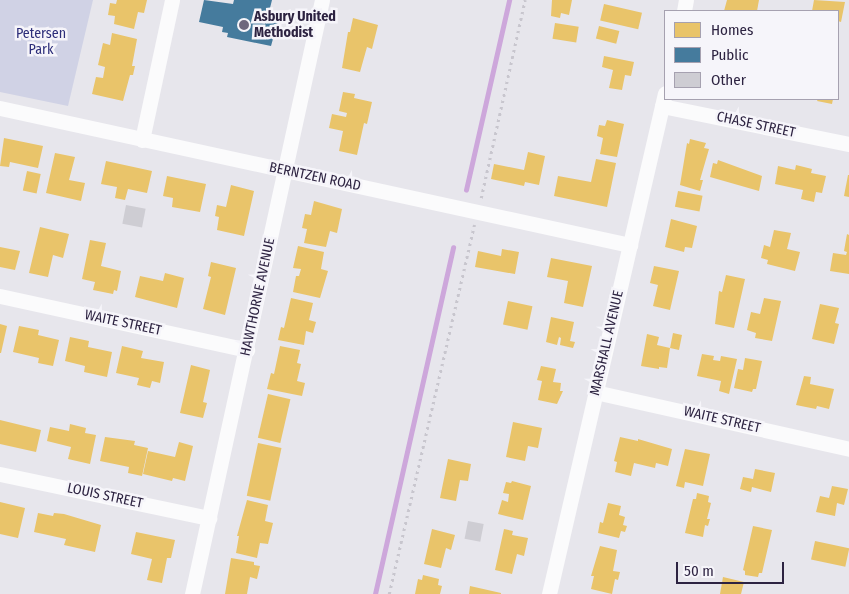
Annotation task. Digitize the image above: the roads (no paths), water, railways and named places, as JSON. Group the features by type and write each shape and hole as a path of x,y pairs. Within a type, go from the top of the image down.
{"street":[{"path":"142,140 172,0"},
{"name":"HAWTHORNE AVENUE","path":"192,594 247,350 322,0"},
{"name":"MARSHALL AVENUE","path":"549,594 664,99"},
{"name":"CHASE STREET","path":"668,100 849,144"},
{"name":"BERNTZEN ROAD","path":"0,108 630,245"},
{"name":"WAITE STREET","path":"0,296 247,350"},
{"name":"WAITE STREET","path":"595,392 849,449"},
{"name":"LOUIS STREET","path":"0,474 209,518"}],"waterway":[{"path":"466,190 509,0"},
{"path":"375,594 453,248"}],"place":[{"name":"Asbury United Methodist","path":"244,25"}],"park label":[{"name":"Petersen Park","path":"41,42"}]}
